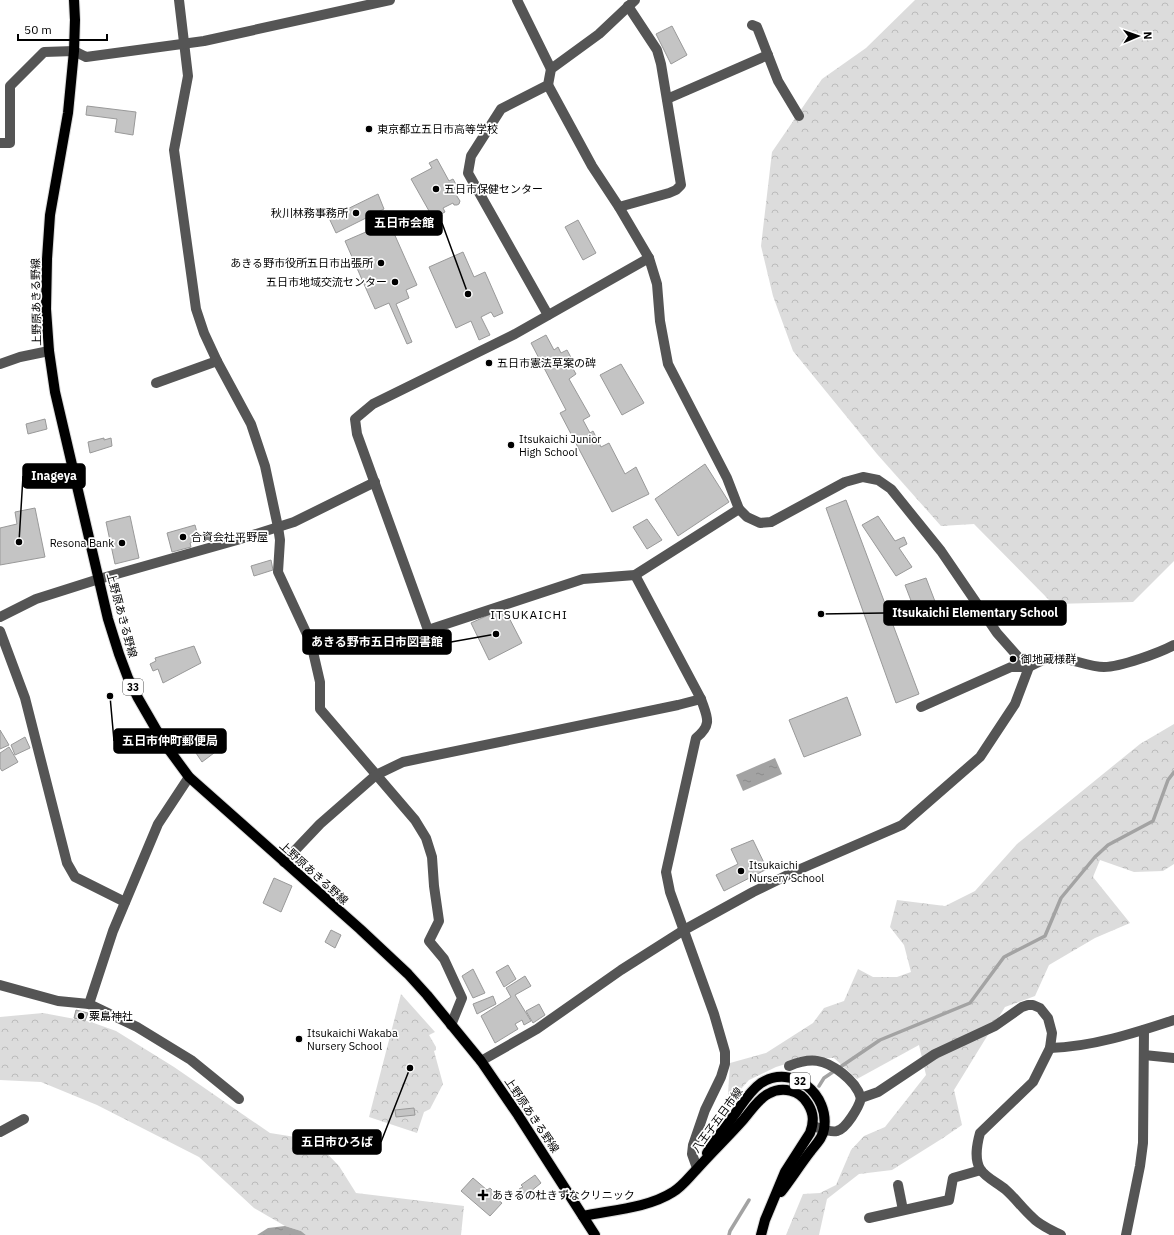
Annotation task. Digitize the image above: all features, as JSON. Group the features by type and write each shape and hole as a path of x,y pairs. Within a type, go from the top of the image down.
{"main road":[{"name":"上野原あきる野線","path":"74,0 76,20 68,113 50,215 46,309 48,351 55,392 108,619 128,678 164,743 189,777 360,929 408,974 451,1025 480,1060 522,1121 595,1235"},
{"name":"八王子五日市線","path":"697,1168 718,1135 749,1095 762,1083 768,1080 783,1077 808,1085 814,1091 822,1104 825,1116 824,1130"},
{"name":"八王子五日市線","path":"582,1216 650,1203 675,1191 725,1141 763,1097 774,1091 789,1090 802,1096 811,1109 813,1126"},
{"path":"761,1235 772,1202 789,1165 813,1126"},
{"path":"772,1202 816,1144 824,1130"}],"street":[{"path":"180,0 188,76 174,150 196,309 216,361 251,424 266,466 280,540 278,572 311,643 320,682 320,709 414,820 426,838 432,857 439,921 429,941 444,959 462,998 451,1025"},
{"path":"0,143 10,143 10,86 44,52 74,50 86,57 204,41 255,31 390,0"},
{"path":"517,0 551,70 548,85 592,166 619,207 649,258 657,284 660,321 668,364 727,478 739,509 747,517 760,523 771,522 845,482 863,478 878,480 891,489 941,551 997,632 1020,659 1029,666"},
{"path":"551,70 599,34 631,3 657,50 662,64 681,186 672,192 619,207"},
{"path":"752,25 757,28 778,81 799,116"},
{"path":"668,99 768,55"},
{"path":"548,85 501,109 471,156 468,173 548,315"},
{"path":"649,258 515,334 373,404 355,419 357,434 428,630 583,579 635,574 739,509"},
{"path":"0,364 20,357 48,351"},
{"path":"156,383 216,361"},
{"path":"0,617 36,599 294,522 375,482"},
{"path":"635,574 701,699 708,719 705,731 696,738 666,872 670,892 714,1014 725,1052 725,1064 721,1077 705,1110 693,1146 692,1154 697,1168"},
{"path":"0,631 25,698 67,863 75,877 125,902"},
{"path":"921,707 1010,667 1029,666 1040,661 1053,658 1094,666 1116,666 1164,650 1174,645"},
{"path":"480,1060 537,1029 621,970 684,930 753,892 798,870 902,825 980,757 1015,704 1029,666"},
{"path":"284,862 320,824 376,775 403,762 701,699"},
{"path":"89,1004 113,930 158,824 189,777"},
{"path":"0,985 58,1001 89,1004 137,1027 191,1060 239,1099"},
{"path":"861,1098 878,1092 935,1054 990,1029 1022,1007 1034,1005 1040,1008 1048,1018 1052,1033 1050,1048 1033,1082 980,1133 977,1142 977,1153 978,1163 981,1170 1016,1199 1033,1218 1061,1235"},
{"path":"1050,1048 1070,1048 1144,1030 1174,1020"},
{"path":"1126,1235 1143,1144 1144,1030"},
{"path":"1144,1054 1174,1058"},
{"path":"789,1066 808,1060 819,1060 833,1066 846,1076 859,1091 861,1098 856,1111 840,1131 835,1132 824,1130 813,1126"},
{"path":"0,1132 24,1119"},
{"path":"869,1218 949,1200 953,1178 981,1170"},
{"path":"898,1185 903,1210"}],"green space":[{"path":"915,0 1174,0 1174,561 1133,602 1053,604 974,524 941,526 877,454 793,351 773,296 761,246 772,152 822,79 866,48"},
{"path":"1174,724 1174,864 1163,871 1134,872 1100,860 1093,877 1130,923 1095,938 1049,965 1035,996 1005,1007 954,1090 962,1125 892,1170 859,1174 827,1199 819,1235 786,1235 803,1194 820,1193 836,1185 851,1150 864,1136 885,1127 926,1075 919,1045 857,1079 834,1058 805,1058 776,1067 749,1080 733,1098 728,1094 730,1063 766,1053 813,1023 824,1008 844,1001 858,969 873,977 897,977 911,972 904,945 890,927 897,900 945,906 975,891 1017,844 1140,744"},
{"path":"401,994 435,1032 429,1035 436,1047 436,1050 434,1051 443,1084 430,1109 424,1112 417,1133 369,1117"},
{"path":"43,1013 91,1022 116,1031 174,1067 270,1133 314,1140 339,1166 356,1193 464,1206 461,1235 306,1235 301,1231 285,1226 254,1208 199,1157 97,1105 41,1082 0,1080 0,1017"}],"water":[{"path":"775,758 782,774 743,791 736,775"},
{"path":"285,1226 301,1231 306,1235 257,1235 268,1228"}],"building":[{"path":"672,26 687,55 671,64 656,34"},
{"path":"87,106 136,112 133,135 115,132 117,119 86,115"},
{"name":"五日市保健センター","path":"437,159 449,181 453,179 458,188 453,190 460,201 457,205 454,205 453,203 443,208 445,212 433,218 411,179 432,168 429,163"},
{"name":"秋川林務事務所","path":"378,194 384,209 336,233 329,218"},
{"path":"578,220 596,253 583,260 565,227"},
{"name":"あきる野市役所五日市出張所","path":"389,222 417,285 406,290 409,298 396,304 412,342 407,344 389,303 375,309 345,241"},
{"path":"463,252 474,277 485,272 503,313 494,317 491,312 481,317 490,335 479,340 471,321 456,328 429,267"},
{"path":"546,335 554,350 558,347 561,353 567,350 575,365 572,367 576,374 569,379 590,416 583,420 590,433 593,431 601,447 609,443 625,474 636,467 649,494 612,512 560,413 566,410 531,343"},
{"path":"621,364 644,403 622,415 600,375"},
{"path":"45,419 47,429 28,434 26,424"},
{"path":"104,438 104,440 111,438 112,446 90,453 88,442"},
{"path":"705,464 729,502 678,536 655,499"},
{"path":"846,500 919,694 896,703 826,508"},
{"path":"35,508 45,557 0,565 0,528 17,524 15,512"},
{"path":"130,516 139,558 115,564 106,522"},
{"path":"878,516 895,541 904,537 907,544 899,548 912,567 896,576 862,525"},
{"path":"647,519 662,540 647,549 633,527"},
{"name":"合資会社平野屋","path":"195,525 199,540 190,543 191,547 172,552 167,533"},
{"path":"271,560 273,570 254,576 251,566"},
{"path":"926,578 941,617 920,624 905,585"},
{"path":"504,608 522,643 489,660 471,623"},
{"path":"194,646 201,663 163,683 158,669 153,671 150,664 156,661 155,658"},
{"path":"847,697 861,735 804,757 789,720"},
{"path":"0,730 9,745 0,749"},
{"path":"208,736 218,750 202,762 192,747"},
{"path":"25,737 30,748 15,755 11,745"},
{"path":"9,747 18,762 2,771 0,768 0,753"},
{"path":"753,840 767,869 724,891 716,875 738,864 731,849"},
{"path":"274,878 292,886 281,912 263,903"},
{"path":"331,930 341,935 335,948 325,942"},
{"path":"508,965 516,979 504,987 496,972"},
{"path":"473,969 485,993 473,998 462,976"},
{"path":"525,976 531,986 515,995 531,1021 524,1025 522,1020 515,1024 518,1029 495,1043 481,1016 511,997 506,988"},
{"path":"493,996 496,1004 477,1014 473,1004"},
{"path":"539,1004 545,1015 533,1023 526,1011"},
{"name":"粟島神社","path":"76,1010 88,1013 85,1021 74,1018"},
{"path":"414,1108 415,1115 396,1117 395,1110"},
{"path":"535,1175 541,1183 525,1196 519,1189 523,1187 521,1185"},
{"path":"473,1178 487,1190 490,1188 500,1198 498,1200 502,1203 490,1216 461,1191"}],"waterway":[{"path":"819,1086 824,1078 880,1040 970,1003 1004,957 1045,936 1061,898 1095,857 1108,845 1153,821 1168,780 1174,772"},
{"path":"729,1235 749,1200"}],"place":[{"name":"東京都立五日市高等学校","path":"369,129"},
{"name":"五日市保健センター","path":"436,189"},
{"name":"秋川林務事務所","path":"356,213"},
{"name":"あきる野市役所五日市出張所","path":"381,263"},
{"name":"五日市地域交流センター","path":"395,282"},
{"name":"五日市会館","path":"468,294"},
{"name":"五日市憲法草案の碑","path":"489,363"},
{"name":"Itsukaichi Junior High School","path":"511,445"},
{"name":"合資会社平野屋","path":"183,537"},
{"name":"Inageya","path":"19,542"},
{"name":"Resona Bank","path":"122,543"},
{"name":"Itsukaichi Elementary School","path":"821,614"},
{"name":"あきる野市五日市図書館","path":"496,634"},
{"name":"御地蔵様群","path":"1013,659"},
{"name":"五日市仲町郵便局","path":"110,696"},
{"name":"Itsukaichi Nursery School","path":"741,871"},
{"name":"粟島神社","path":"81,1016"},
{"name":"Itsukaichi Wakaba Nursery School","path":"299,1039"},
{"name":"五日市ひろば","path":"410,1068"},
{"name":"あきるの杜きずなクリニック","path":"483,1195"}],"district":[{"name":"ITSUKAICHI","path":"529,614"}]}
